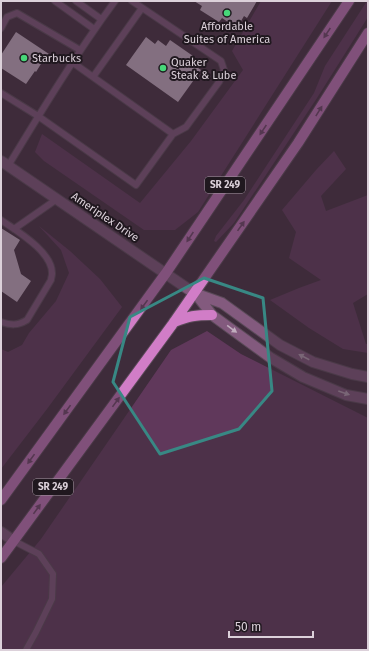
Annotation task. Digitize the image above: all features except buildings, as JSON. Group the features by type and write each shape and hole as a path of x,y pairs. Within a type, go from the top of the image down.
{"main road":[{"name":"SR 249","path":"1,500 166,273 349,1"},
{"name":"SR 249","path":"1,558 174,322 298,144 368,33"},
{"path":"174,322 198,314 212,314"}],"street":[{"name":"Ameriplex Drive","path":"5,164 194,293 212,314 271,358 303,377 346,395 368,399"},
{"name":"Ameriplex Drive","path":"194,293 222,303 280,345 313,362 352,374 368,377"},
{"path":"1,532 14,541"}],"lane":[{"path":"55,1 94,29"},
{"path":"76,1 101,20"},
{"path":"5,164 94,29 115,1"},
{"path":"1,93 38,116 136,185 173,134 186,127 219,82 224,70 221,61 132,1"},
{"path":"93,77 142,8"},
{"path":"1,28 7,17 17,13 80,50"},
{"path":"72,62 173,134"},
{"path":"14,229 57,199"},
{"path":"1,220 42,251 48,259 52,273 50,280 26,320 15,325 1,322"},
{"path":"14,541 39,554 53,574 52,599 26,650"}],"highlighted area":[{"path":"204,278 263,298 272,391 239,429 160,454 113,382 130,317"}],"shaded area":[{"path":"261,1 332,1 198,212 175,230 144,230 44,161 35,152 42,134 140,203 191,141 243,70 232,51"},
{"path":"367,1 368,17 317,98 234,223 216,242 214,241 216,236 244,200 314,93 325,66"},
{"path":"334,151 346,169 321,196 326,211 368,195 368,294 353,303 366,344 368,344 368,353 343,349 309,328 270,300 321,280 289,258 296,232 282,210"},
{"path":"39,226 70,251 100,279 122,307 1,469 1,349 8,352 22,345 29,333 56,301 69,273 61,250"},
{"path":"207,331 241,354 368,418 368,650 1,650 1,587 41,539 171,350"}],"place":[{"name":"Affordable Suites of America","path":"227,13"},
{"name":"Starbucks","path":"24,58"},
{"name":"Quaker Steak & Lube","path":"163,68"}]}
